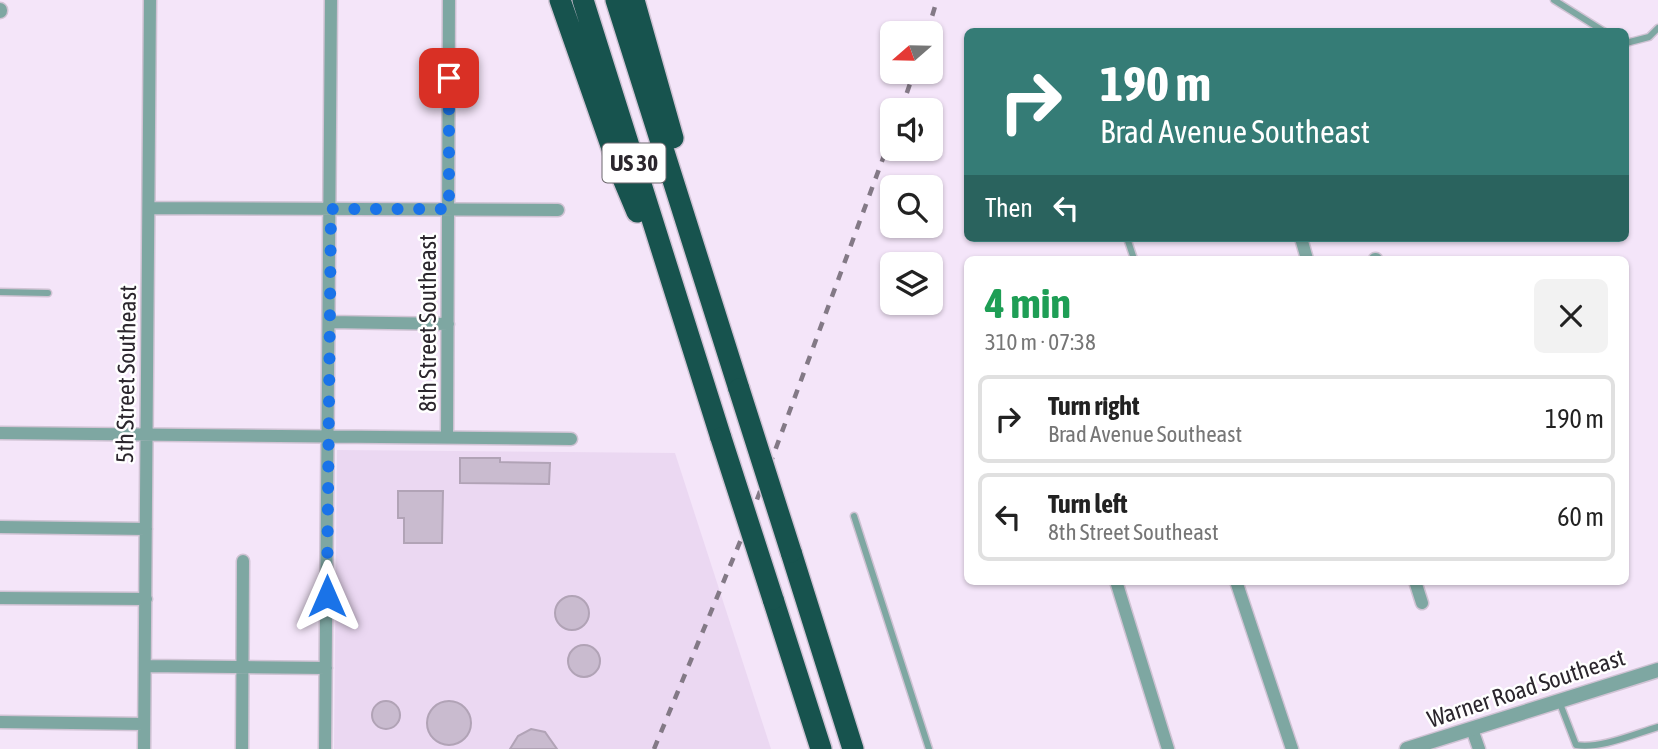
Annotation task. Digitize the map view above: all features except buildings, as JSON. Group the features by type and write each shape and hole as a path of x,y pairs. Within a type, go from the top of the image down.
{"highway":[{"path":"561,0 621,174 685,325"},
{"name":"US 30","path":"583,0 821,749"},
{"name":"US 30","path":"616,0 853,749"},
{"path":"634,0 671,129 686,223"}],"street":[{"path":"0,11 6,0"},
{"name":"5th Street Southeast","path":"145,749 150,0"},
{"path":"326,749 331,0"},
{"name":"8th Street Southeast","path":"447,437 449,0"},
{"path":"149,208 558,210"},
{"path":"330,321 448,324"},
{"path":"0,433 572,439"},
{"path":"0,527 146,529"},
{"path":"242,749 243,561"},
{"path":"1117,585 1168,749"},
{"path":"1237,585 1292,749"},
{"path":"1416,585 1422,603"},
{"path":"0,598 146,599"},
{"path":"145,666 326,668"},
{"name":"Warner Road Southeast","path":"1407,749 1658,670"},
{"path":"0,722 145,724"},
{"path":"1472,729 1479,749"}],"lane":[{"path":"1554,0 1599,28"},
{"path":"1629,42 1648,37 1658,28"},
{"path":"0,292 48,293"},
{"path":"855,516 929,749"},
{"path":"1559,701 1576,745 1583,747 1599,746 1658,727"}],"shaded area":[{"path":"337,450 675,453 771,749 334,749"}],"railway":[{"path":"931,21 937,0"},
{"path":"905,98 910,84"},
{"path":"654,749 752,513 882,161"}],"route":[{"path":"327,596 331,209 449,209 449,78"}]}
